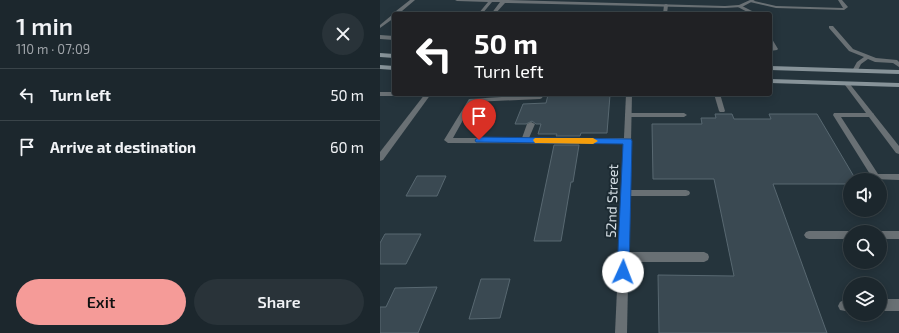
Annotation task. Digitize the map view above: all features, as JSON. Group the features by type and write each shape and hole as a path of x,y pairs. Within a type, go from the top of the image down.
{"main road":[{"path":"380,55 392,56"},
{"path":"380,67 392,68"},
{"path":"772,68 899,72"},
{"path":"772,81 899,85"}],"street":[{"path":"398,12 413,0"},
{"path":"457,0 650,2 666,5 740,6 752,1 770,6 844,9 846,7 840,0"},
{"path":"782,0 788,7"},
{"path":"482,12 491,1"},
{"path":"495,12 504,1"},
{"path":"665,12 666,5"},
{"path":"740,6 750,12"},
{"path":"380,27 392,17"},
{"path":"831,27 851,50 875,60 895,61 899,65"},
{"path":"380,37 392,38"},
{"path":"855,71 859,63 868,57"},
{"path":"847,84 899,151"},
{"path":"380,94 392,94"},
{"path":"380,158 426,96"},
{"name":"52nd Street","path":"621,333 629,96"},
{"path":"718,96 722,111"},
{"path":"540,98 471,100 448,140 628,141"},
{"path":"871,114 836,115 876,177 899,177"},
{"path":"628,115 684,115"},
{"path":"525,140 531,124"},
{"path":"626,193 686,193"},
{"path":"809,235 843,235"},
{"path":"887,235 899,235"},
{"path":"624,257 704,257"},
{"path":"887,305 899,305"}],"building":[{"path":"548,96 610,96 607,133 581,133 580,136 556,136 557,134 538,134 541,124 536,124 532,121 526,124 515,124 523,104 546,103"},
{"path":"715,114 732,114 734,119 771,119 769,114 817,114 852,173 843,173 843,184 773,184 827,333 659,333 658,275 734,276 714,179 653,179 652,124 702,124 701,118 716,118"},
{"path":"554,145 579,145 561,241 534,241"},
{"path":"417,176 446,176 437,196 406,196"},
{"path":"385,234 421,234 406,264 380,264 380,243"},
{"path":"481,279 510,279 500,318 469,319"},
{"path":"437,287 418,333 380,333 380,307 386,307 395,288"}],"slow traffic":[{"path":"538,140 593,141"}],"route":[{"path":"479,140 628,141 623,272"}]}
